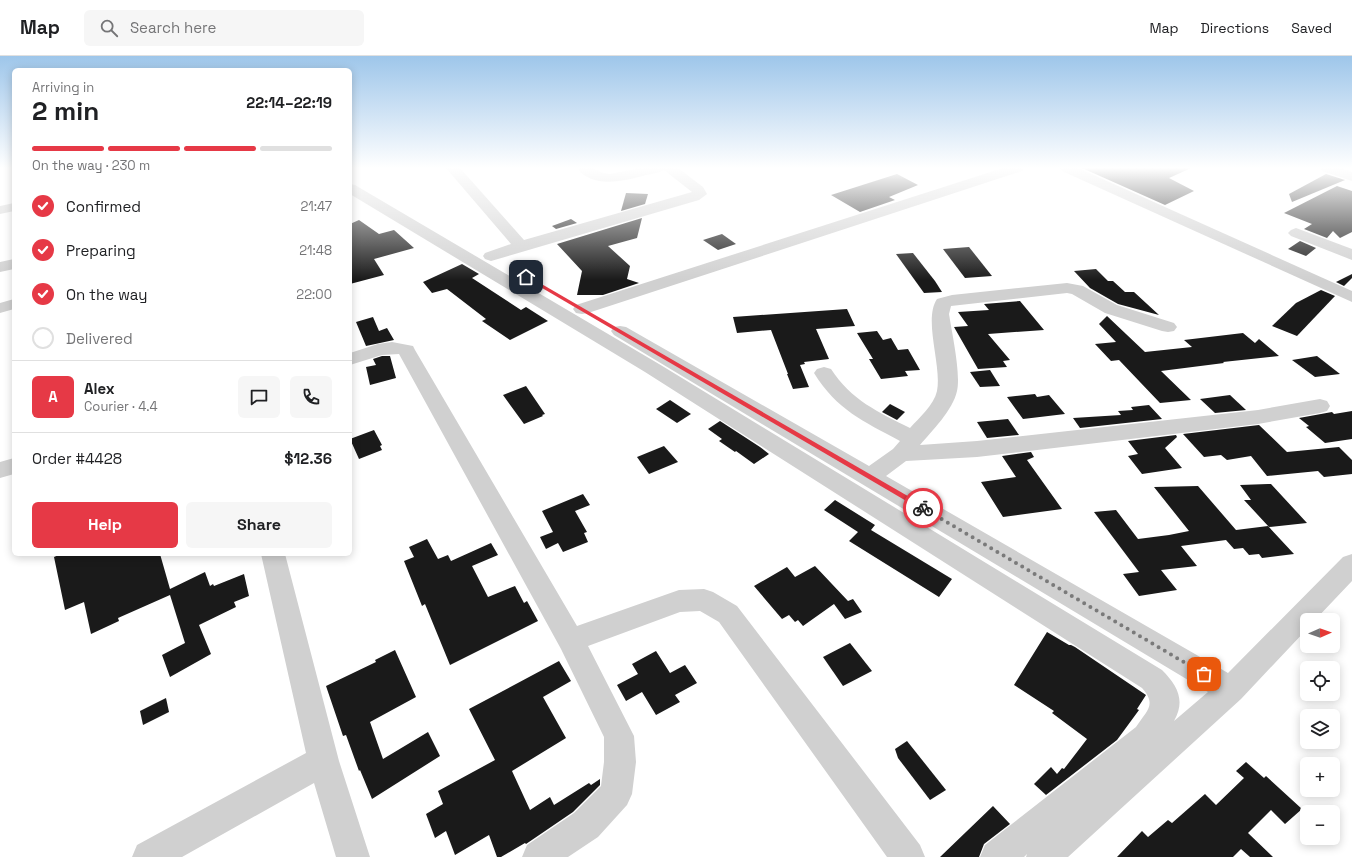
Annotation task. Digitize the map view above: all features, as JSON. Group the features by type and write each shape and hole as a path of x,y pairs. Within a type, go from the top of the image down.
{"street":[{"path":"382,205 564,303 870,477 1231,690"},
{"path":"405,205 491,256 564,303 652,368 1152,679 1164,692 1165,708 1147,737 997,857"},
{"path":"486,205 521,246"},
{"path":"491,256 664,205"},
{"path":"564,303 892,205"},
{"path":"1150,205 1352,297"},
{"path":"0,210 12,207"},
{"path":"1296,233 1352,255"},
{"path":"0,267 12,264"},
{"path":"870,477 907,446 940,405 947,392 948,379 940,314 944,303 952,300 1067,288 1077,290 1111,309 1168,327"},
{"path":"0,308 12,305"},
{"path":"352,358 387,348 399,347 406,350 571,640 619,736 620,762 616,794 586,825 539,857"},
{"path":"824,373 830,385 838,395 907,446 1009,446 1258,418 1320,406"},
{"path":"0,470 12,467"},
{"path":"273,556 323,761 353,857"},
{"path":"1043,857 1231,690 1352,564"},
{"path":"571,640 679,601 704,600 728,614 908,857"},
{"path":"148,857 323,761"}],"building":[{"path":"623,205 640,205 621,211"},
{"path":"849,205 879,205 860,212"},
{"path":"1299,205 1352,205 1352,232 1340,238 1333,231 1327,238 1304,229 1312,224 1284,213"},
{"path":"642,218 637,238 608,246 630,266 627,279 639,283 603,295 577,295 582,271 557,244"},
{"path":"571,219 577,223 556,229 552,226"},
{"path":"359,220 379,234 394,230 414,248 374,259 384,275 352,283 352,223"},
{"path":"722,234 736,244 718,250 703,240"},
{"path":"1300,241 1316,248 1306,256 1288,249"},
{"path":"969,247 992,276 965,278 943,249"},
{"path":"913,253 942,292 924,293 896,254"},
{"path":"462,264 479,274 472,278 521,310 526,307 548,321 510,340 482,321 486,319 447,289 432,293 423,282"},
{"path":"1096,269 1108,281 1113,281 1125,292 1134,292 1159,315 1118,304 1090,288 1074,271"},
{"path":"1352,274 1352,278 1344,286 1336,282"},
{"path":"1321,290 1335,296 1297,336 1272,326 1296,303"},
{"path":"1020,301 1044,330 988,334 1010,360 1003,361 1007,367 978,369 954,327 968,326 958,312 989,310 984,304"},
{"path":"847,309 855,326 816,329 829,359 804,362 805,364 800,365 809,387 793,389 771,330 737,333 733,317"},
{"path":"1107,316 1145,352 1192,347 1184,340 1243,333 1255,343 1259,339 1279,356 1161,371 1191,400 1160,403 1119,360 1111,361 1095,344 1116,342 1099,324"},
{"path":"373,317 379,331 387,328 394,340 366,346 356,322"},
{"path":"877,331 883,340 891,338 898,350 908,349 920,370 905,371 908,376 881,379 869,359 873,359 857,333"},
{"path":"382,356 390,356 396,378 370,385 366,367 376,365 373,359"},
{"path":"1317,356 1340,374 1315,377 1292,360"},
{"path":"990,370 1000,386 980,387 970,372"},
{"path":"526,386 545,414 524,424 503,395"},
{"path":"1035,394 1037,397 1049,395 1065,414 1023,419 1007,397"},
{"path":"1230,395 1246,410 1215,413 1200,399"},
{"path":"670,400 691,414 677,423 656,409"},
{"path":"890,404 905,412 897,420 882,412"},
{"path":"1149,405 1162,419 1080,428 1073,418 1121,415 1118,411 1133,410 1131,407"},
{"path":"1352,411 1352,439 1325,443 1306,427 1309,426 1299,418 1332,412 1334,414"},
{"path":"1008,419 1019,435 987,438 977,422"},
{"path":"720,421 769,454 754,464 736,451 735,452 719,441 722,439 708,429"},
{"path":"1259,425 1287,452 1339,447 1352,460 1352,474 1324,477 1318,471 1267,476 1251,456 1227,460 1221,455 1204,457 1183,434"},
{"path":"374,430 382,445 380,446 382,450 359,459 352,443 352,438"},
{"path":"1176,435 1177,437 1165,448 1182,468 1142,474 1128,456 1138,454 1128,441"},
{"path":"664,446 678,462 649,474 637,457"},
{"path":"1031,452 1034,457 1027,460 1062,509 1003,517 981,482 1016,477 1002,456"},
{"path":"1271,484 1307,523 1269,527 1244,500 1251,500 1240,485"},
{"path":"1198,486 1236,530 1268,526 1294,554 1262,558 1259,554 1249,555 1243,548 1234,549 1226,540 1181,546 1197,566 1161,570 1177,590 1139,596 1123,574 1139,572 1094,512 1116,510 1138,539 1189,531 1154,487"},
{"path":"583,494 590,505 575,511 587,532 584,533 588,542 563,552 558,543 546,549 540,537 553,532 542,511"},
{"path":"835,500 875,525 871,530 952,579 939,597 849,541 858,532 824,510"},
{"path":"427,539 438,559 448,555 451,561 491,543 498,555 472,566 488,597 515,586 524,603 527,601 538,621 450,665 425,604 422,606 404,561 414,557 409,547"},
{"path":"161,556 170,589 205,572 210,586 213,584 214,586 244,574 249,596 234,602 236,607 199,625 211,654 170,677 162,655 185,643 170,595 118,618 119,621 91,634 84,602 65,610 54,557"},
{"path":"815,566 848,601 853,599 862,612 845,619 834,604 803,626 798,620 795,622 789,615 782,619 754,586 787,567 795,577"},
{"path":"1047,632 1075,647 1146,695 1137,709 1139,710 1117,740 1046,795 1034,784 1051,767 1057,774 1062,768 1064,769 1087,739 1052,713 1054,711 1014,685"},
{"path":"850,643 872,671 843,686 823,657"},
{"path":"395,650 416,697 370,722 383,759 428,732 440,756 372,799 360,770 359,771 346,735 343,736 326,686 376,662 375,660"},
{"path":"656,651 670,673 685,665 697,683 675,695 680,702 656,715 642,692 626,701 617,685 638,674 632,664"},
{"path":"559,661 571,681 543,697 566,738 512,771 530,810 550,797 554,805 589,783 591,785 600,779 600,785 573,812 526,844 525,843 501,857 497,857 489,835 455,855 446,831 435,838 426,814 443,804 438,791 495,760 469,709"},
{"path":"166,698 169,712 143,725 140,711"},
{"path":"907,741 946,790 930,800 898,758 895,749"},
{"path":"1246,762 1264,778 1266,776 1300,807 1300,811 1285,824 1271,810 1248,833 1273,857 1250,857 1241,849 1233,857 1117,857 1142,831 1148,837 1168,820 1172,823 1205,794 1216,805 1244,778 1236,771"},
{"path":"993,806 1010,824 984,844 979,857 940,857"}],"way so far":[{"path":"923,508 1204,674"}],"route":[{"path":"526,277 923,508"}]}
